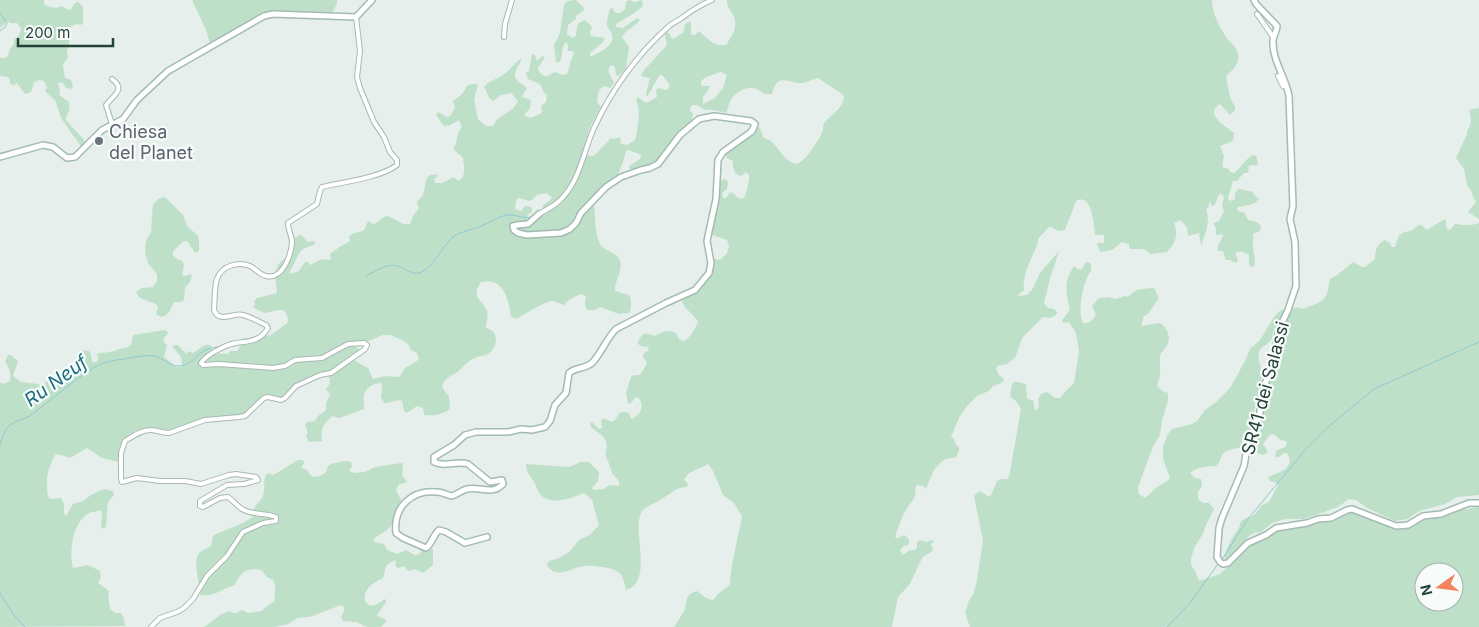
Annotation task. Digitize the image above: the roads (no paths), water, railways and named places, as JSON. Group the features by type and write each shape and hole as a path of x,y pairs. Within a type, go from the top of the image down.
{"street":[{"path":"0,157 43,145 53,147 66,158 73,158 102,130 122,119 137,100 168,71 264,16 274,14 356,17 372,0"},
{"path":"504,38 505,24 512,0"},
{"path":"487,537 465,543 439,530 426,548 399,536 395,526 400,509 407,500 419,494 434,492 452,496 465,489 489,490 500,488 503,484 502,480 490,482 464,462 441,465 434,462 434,457 454,445 465,435 476,432 508,432 545,427 550,421 555,404 566,393 569,373 574,369 584,367 593,362 616,329 695,290 709,273 710,263 707,241 716,199 718,160 723,152 753,129 754,124 751,122 714,116 699,119 680,134 658,164 621,177 606,187 581,214 576,223 562,233 527,235 518,233 514,230 514,226 528,224 539,214 558,203 566,193 581,166 593,129 621,78 648,46 673,22 682,18 693,8 712,0"},
{"name":"SR41 dei Salassi","path":"1254,0 1277,26 1273,42 1275,54 1288,88 1293,206 1290,219 1296,242 1296,286 1279,329 1260,403 1260,416 1248,442 1244,466 1222,518 1217,557 1220,562 1228,563 1248,543 1276,528 1331,518 1347,510 1352,509 1396,526 1408,525 1423,516 1441,514 1469,503 1479,503"},
{"path":"1258,14 1274,38"},
{"path":"150,627 160,618 184,608 207,576 227,556 243,532 263,523 276,521 276,517 241,509 228,497 200,506 200,501 227,485 244,484 258,480 256,477 236,474 228,475 201,484 137,478 122,482 121,453 125,441 150,429 169,433 204,420 245,416 264,398 281,400 286,398 296,386 320,375 331,373 367,345 364,343 348,344 322,358 295,360 285,366 273,368 219,364 203,366 201,363 211,354 227,346 254,340 265,333 268,328 266,325 241,314 225,317 215,314 216,283 217,277 222,271 226,267 236,265 250,266 267,276 279,273 288,261 291,249 291,234 288,223 317,204 322,187 388,171 396,166 397,160 390,151 370,113 358,77 360,51 356,17"},
{"path":"1278,76 1284,86 1288,88"},
{"path":"112,79 116,82 119,90 106,105 112,124"}],"waterway":[{"path":"0,13 7,23 0,31"},
{"name":"Ru Neuf","path":"366,276 381,268 394,265 419,273 429,267 456,235 506,215 532,217"},
{"path":"1221,561 1248,519 1306,449 1328,427 1374,389 1479,342"},
{"name":"Ru Neuf","path":"0,445 5,431 10,425 29,417 78,378 98,365 139,356 150,356 158,357 172,365 179,366 189,363 205,350 218,347"},
{"path":"1167,627 1190,603 1218,564"},
{"path":"0,593 13,614 25,627"}],"place":[{"name":"Chiesa del Planet","path":"99,141"}]}
